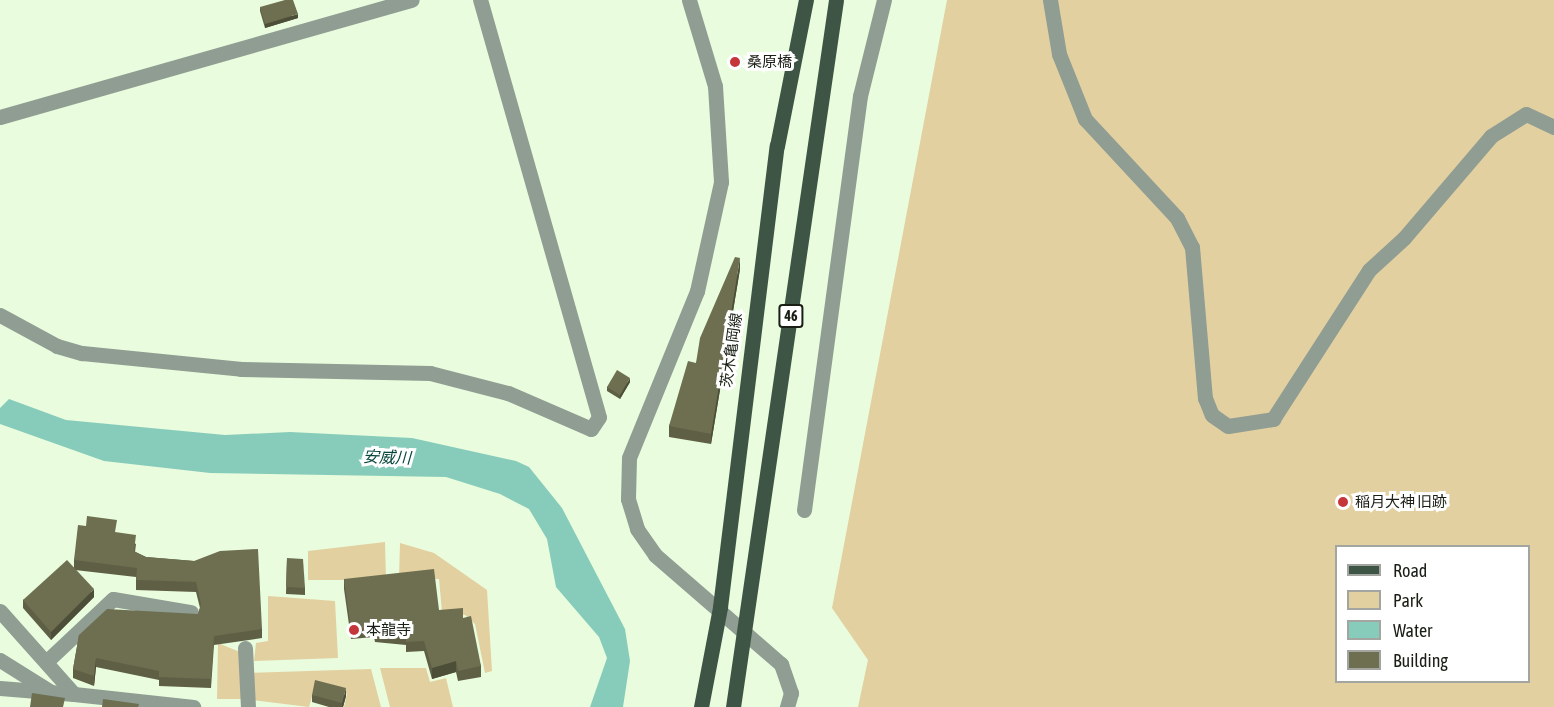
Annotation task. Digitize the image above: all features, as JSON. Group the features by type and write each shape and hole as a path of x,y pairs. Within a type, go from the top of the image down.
{"main road":[{"name":"茨木亀岡線","path":"701,707 720,607 777,146 806,0"},
{"name":"46","path":"733,707 747,631 812,142 836,0"}],"street":[{"path":"0,117 412,0"},
{"path":"0,315 57,346 81,353 241,369 430,373 508,393 591,429 599,417 480,0"},
{"path":"689,0 715,86 721,182 697,291 632,448 627,488 633,519 648,546 720,607 781,664 791,693 787,707"},
{"path":"804,510 860,96 884,0"},
{"path":"1050,0 1059,54 1085,119 1178,218 1192,247 1205,398 1212,415 1228,426 1273,419 1349,296 1491,136 1526,114 1554,127"},
{"path":"48,660 113,599 191,612"},
{"path":"0,611 48,660 74,694"},
{"path":"245,648 248,707"},
{"path":"0,660 58,696"},
{"path":"0,688 58,696 74,694 193,707"}],"green space":[{"path":"947,0 1554,0 1554,707 858,707 868,660 832,608"},
{"path":"385,542 386,580 308,580 308,551"},
{"path":"400,543 434,553 487,590 492,671 485,673 475,624 465,615 442,612 439,579 399,578"},
{"path":"268,596 335,601 338,658 254,661 256,643 268,641"},
{"path":"218,643 240,652 245,699 217,699"},
{"path":"380,668 426,668 430,682 446,678 453,707 390,707"},
{"path":"371,669 381,707 344,707 347,694 315,686 309,707 252,700 250,673"}],"water":[{"name":"安威川","path":"9,399 66,420 225,435 290,432 412,438 516,461 529,467 562,508 625,629 630,661 623,707 590,707 607,658 599,637 556,587 547,539 529,509 500,494 446,477 210,473 104,461 0,424 0,408"}],"building":[{"path":"293,0 298,14 265,24 260,7"},
{"path":"735,257 740,258 711,434 669,426 688,361 696,363 700,338"},
{"path":"617,370 630,378 620,395 607,387"},
{"path":"87,516 117,520 115,532 136,535 134,551 146,557 194,561 220,551 258,549 262,629 214,636 211,679 159,677 159,671 96,658 94,676 73,669 79,635 107,609 198,614 201,604 196,582 136,580 137,568 74,560 78,525 86,526"},
{"path":"287,558 303,559 305,588 286,587"},
{"path":"67,560 94,589 51,632 23,600"},
{"path":"434,569 439,610 463,608 463,618 471,616 481,666 458,671 456,661 432,668 424,641 406,642 406,635 375,632 374,627 351,629 344,579"},
{"path":"315,680 346,688 342,703 312,695"},
{"path":"32,693 65,698 63,707 30,707"},
{"path":"103,699 139,704 138,707 102,707"}],"place":[{"name":"桑原橋","path":"735,62"},
{"name":"稲月大神 旧跡","path":"1343,502"},
{"name":"本龍寺","path":"354,630"}]}
